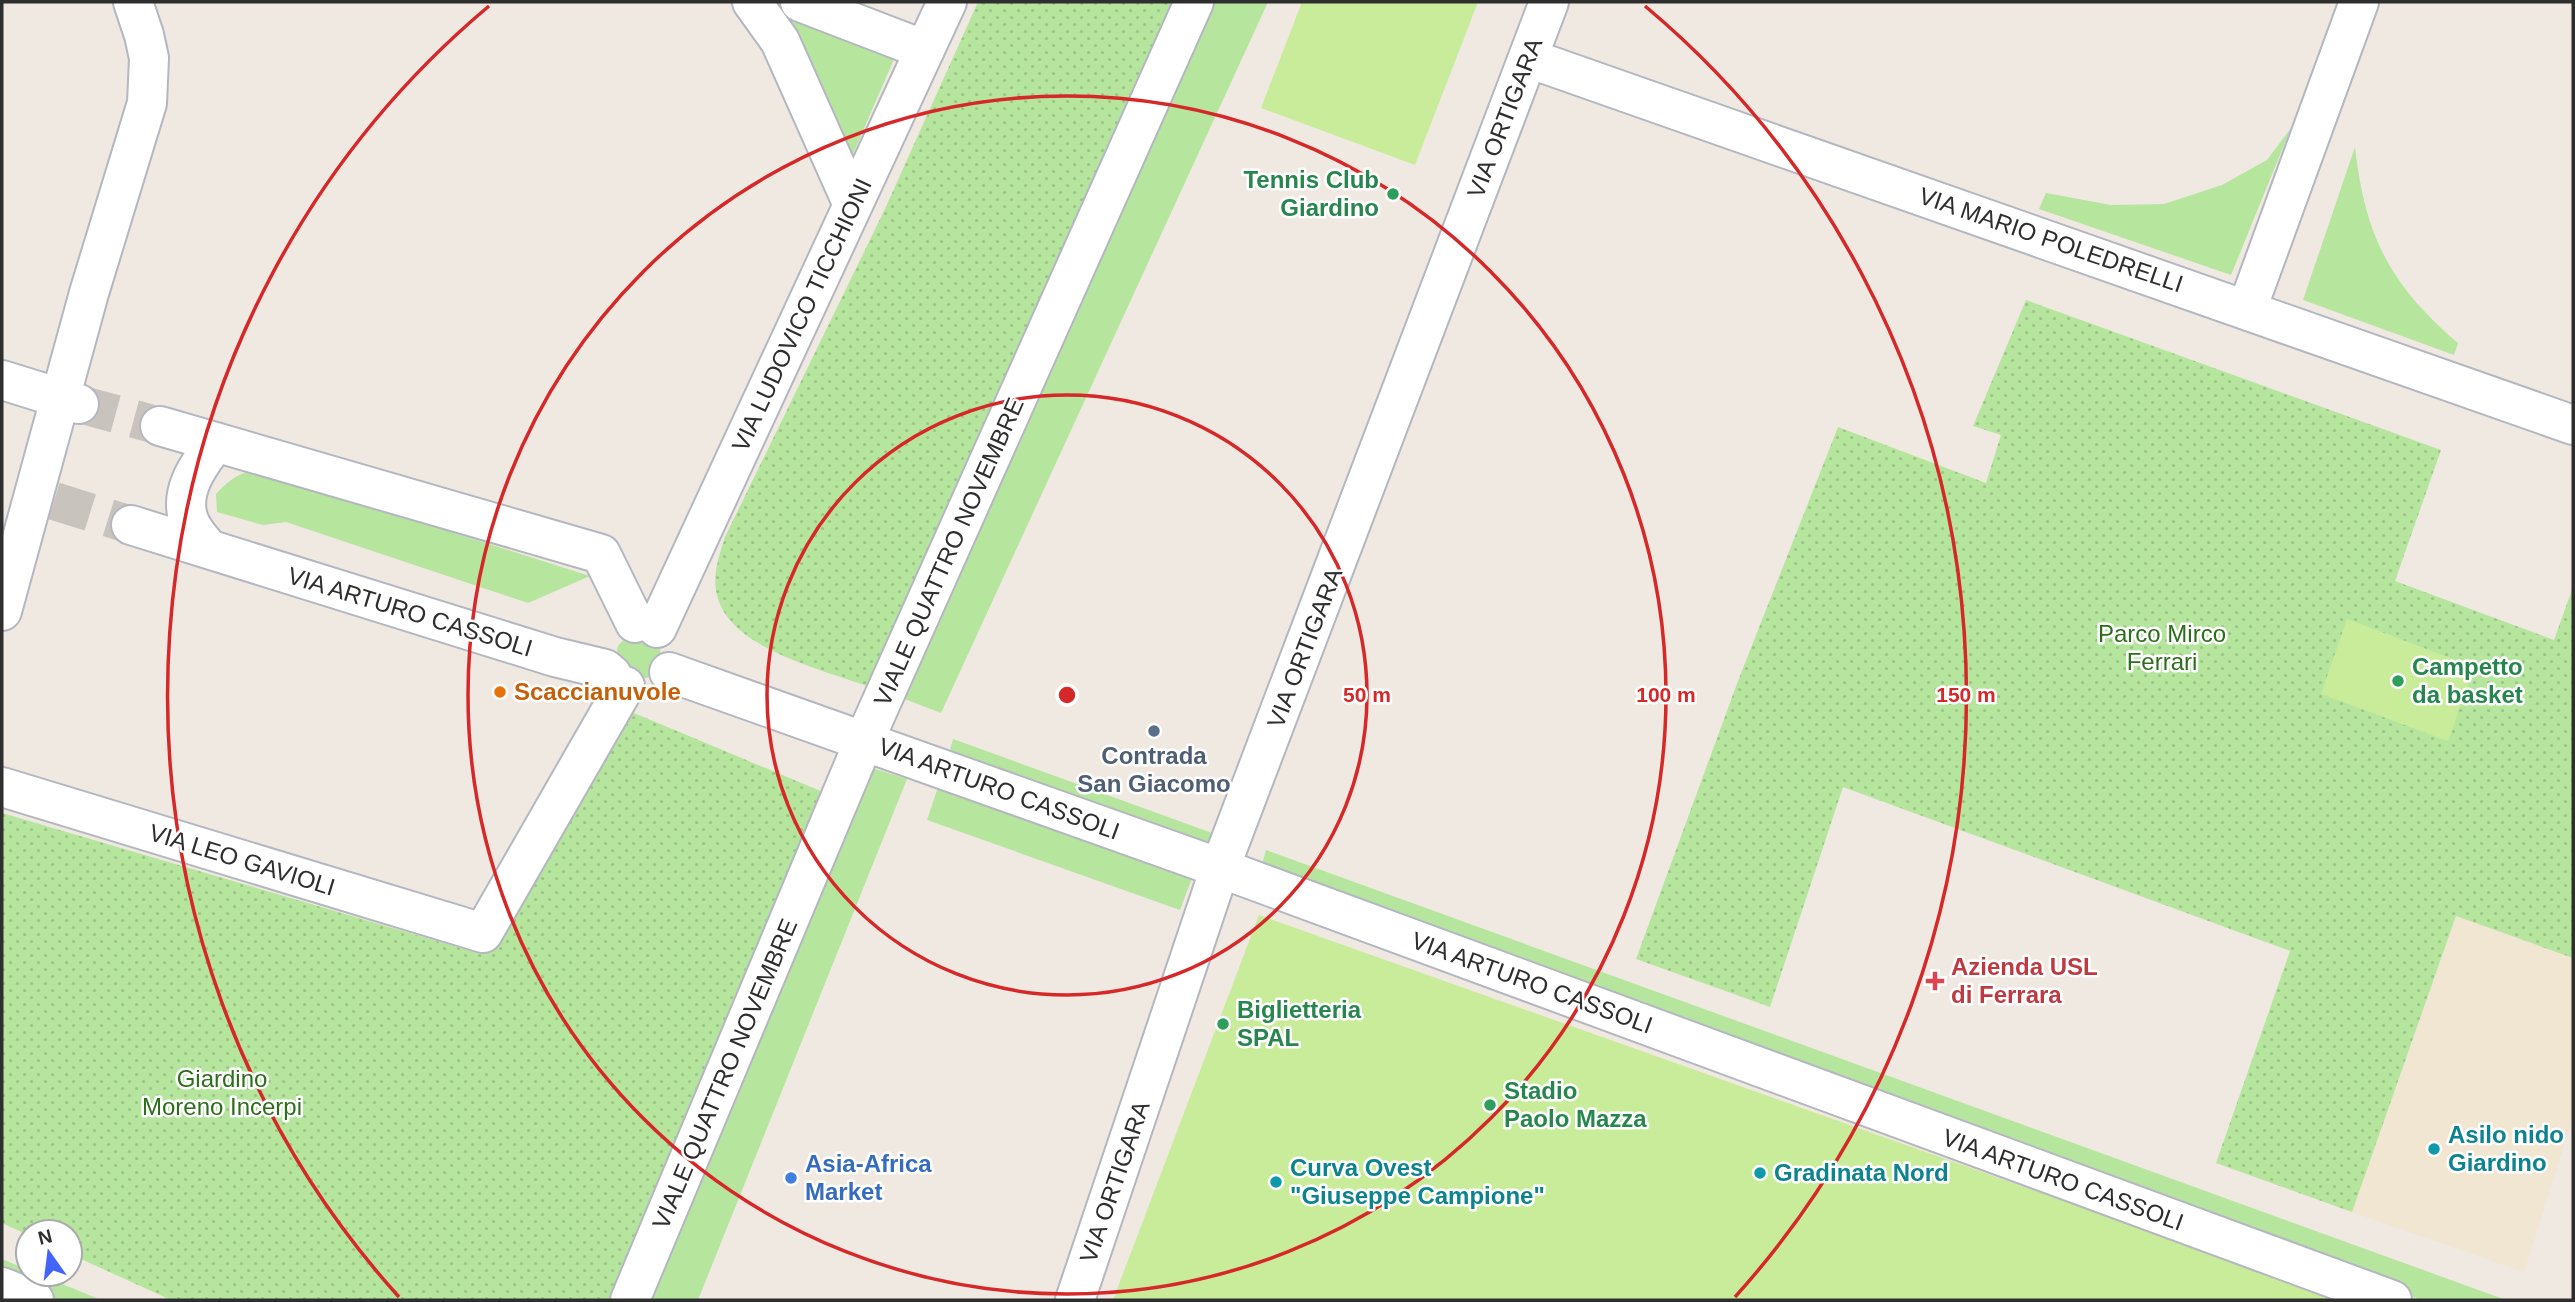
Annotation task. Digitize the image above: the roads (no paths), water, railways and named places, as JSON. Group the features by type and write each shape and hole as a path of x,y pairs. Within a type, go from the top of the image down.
{"street":[{"path":"2,611 44,498 69,401 89,293 147,103 149,58 133,2"},
{"path":"752,2 780,41 853,205"},
{"path":"800,2 925,50"},
{"name":"VIA LUDOVICO TICCHIONI","path":"646,626 853,205 947,2"},
{"name":"VIALE QUATTRO NOVEMBRE","path":"630,1300 864,741 1194,2"},
{"name":"VIA ORTIGARA","path":"1075,1300 1220,868 1549,2"},
{"path":"2247,309 2359,2"},
{"name":"VIA MARIO POLEDRELLI","path":"1528,58 2573,425"},
{"path":"2,380 69,401"},
{"path":"160,426 601,554 646,626 666,636 672,650 669,672"},
{"path":"208,548 190,524 186,499 195,470 216,442"},
{"name":"VIA ARTURO CASSOLI","path":"131,525 555,657 605,669 618,681 636,690 655,686 669,672 1220,868 2333,1279 2377,1298"},
{"path":"618,681 606,660 609,642 620,629 646,626"},
{"name":"VIA LEO GAVIOLI","path":"2,787 483,933 618,681"},
{"path":"2,1287 34,1300"}],"tunnel":[{"path":"79,404 160,426"},
{"path":"54,501 131,525"}],"place":[{"name":"Tennis Club Giardino","path":"1393,194"},
{"name":"Campetto da basket","path":"2398,681"},
{"name":"Scaccianuvole","path":"500,692"},
{"name":"Contrada San Giacomo","path":"1154,731"},
{"name":"Azienda USL di Ferrara","path":"1935,981"},
{"name":"Biglietteria SPAL","path":"1223,1024"},
{"name":"Stadio Paolo Mazza","path":"1490,1105"},
{"name":"Asilo nido Giardino","path":"2434,1149"},
{"name":"Gradinata Nord","path":"1760,1173"},
{"name":"Asia-Africa Market","path":"791,1178"},
{"name":"Curva Ovest \"Giuseppe Campione\"","path":"1276,1182"}],"park label":[{"name":"Parco Mirco Ferrari","path":"2162,648"},
{"name":"Giardino Moreno Incerpi","path":"222,1093"}]}
